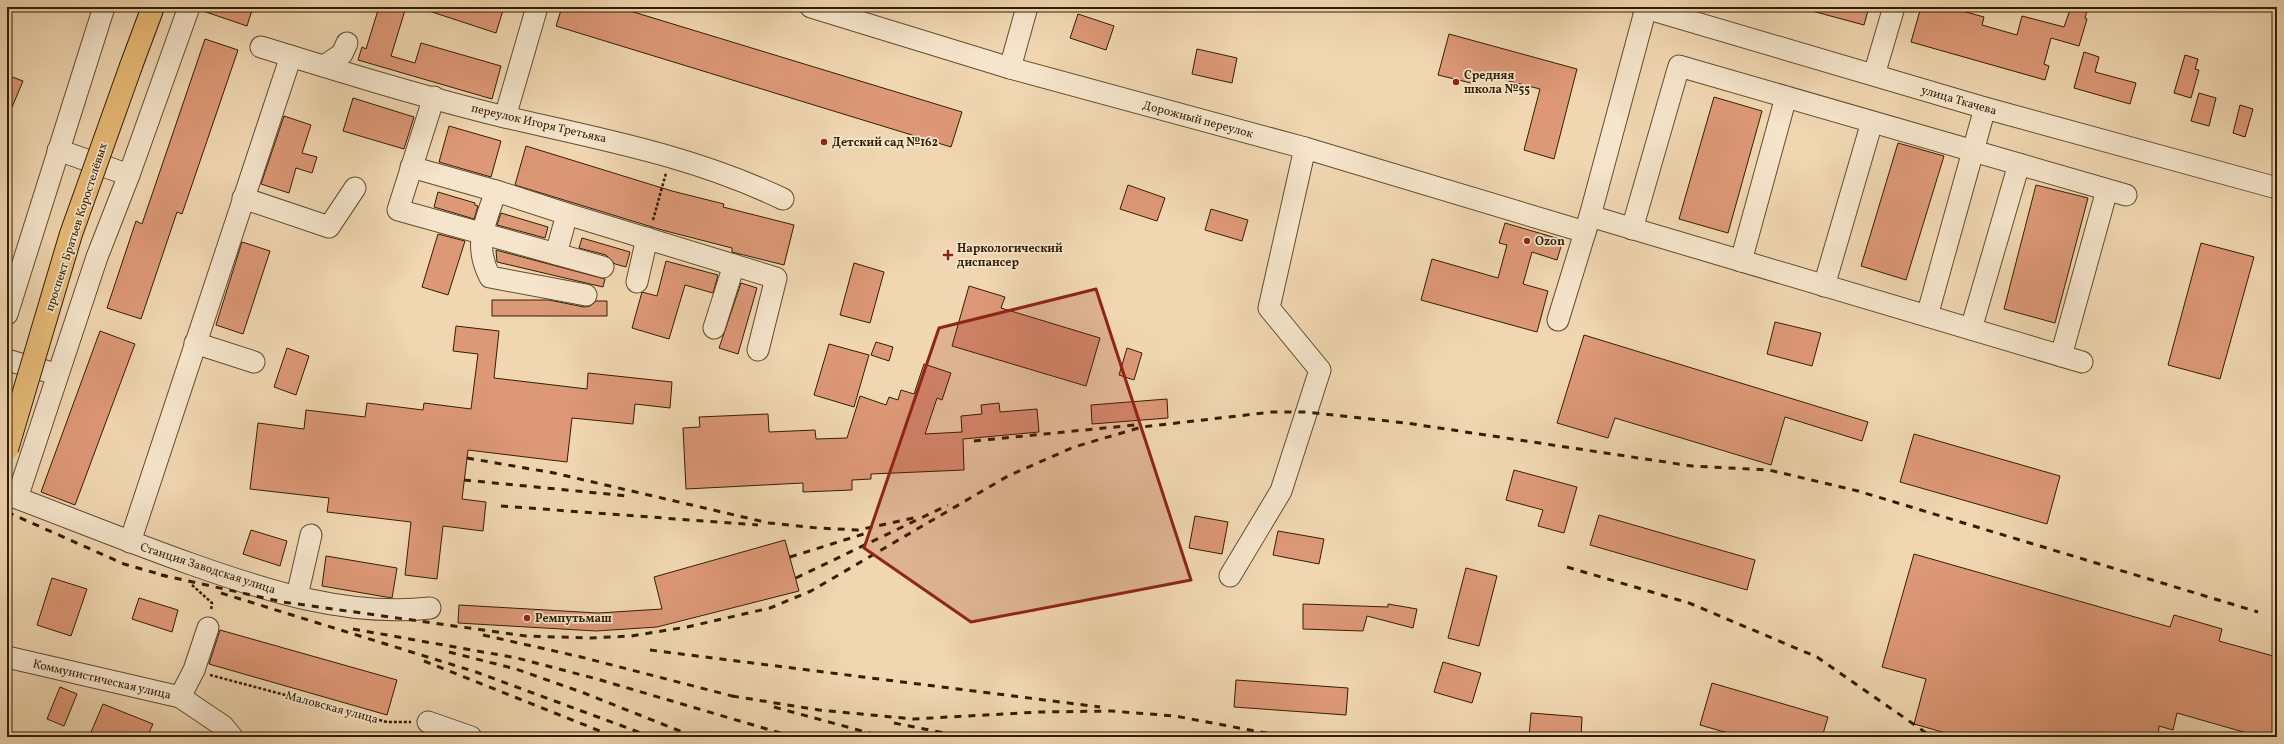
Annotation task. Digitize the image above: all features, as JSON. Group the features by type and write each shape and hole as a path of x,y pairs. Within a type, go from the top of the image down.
{"main road":[{"name":"проспект Братьев Коростелёвых","path":"7,449 71,234 153,7"}],"street":[{"path":"7,314 104,7"},
{"path":"12,494 57,374 97,257 129,175 189,7"},
{"path":"505,117 537,7"},
{"name":"Дорожный переулок","path":"811,7 1010,68 1305,148 1588,224 1632,229 2082,362"},
{"path":"1010,68 1027,7"},
{"path":"1874,75 1894,7"},
{"path":"1558,320 1588,224 1644,8"},
{"name":"улица Ткачева","path":"1644,8 1985,108 2277,188"},
{"path":"324,66 342,54 347,43"},
{"name":"переулок Игоря Третьяка","path":"261,47 505,117 583,133 672,156 743,180 783,199"},
{"path":"130,542 291,56"},
{"path":"1632,229 1679,66 2116,192 2061,356"},
{"path":"434,97 398,210 603,267"},
{"path":"1741,261 1786,97"},
{"path":"1927,316 1985,108"},
{"path":"1824,286 1872,122"},
{"path":"1230,576 1281,491 1320,370 1269,308 1305,148"},
{"path":"58,150 129,175"},
{"path":"1971,329 2019,164"},
{"path":"411,167 496,191 776,278 758,350"},
{"path":"243,198 329,227 355,188"},
{"path":"496,191 482,234 482,262 490,277 586,295"},
{"path":"556,254 567,214"},
{"path":"638,282 647,238"},
{"path":"714,328 734,265"},
{"path":"195,343 254,362"},
{"path":"7,360 57,374"},
{"name":"Станция Заводская улица","path":"12,494 130,542 248,584 350,607 400,611 430,608"},
{"path":"297,596 311,535"},
{"path":"180,697 194,670 208,628"},
{"name":"Коммунистическая улица","path":"7,657 180,697 223,726 232,737"},
{"path":"428,722 471,737"}],"path":[{"path":"647,238 672,156"},
{"path":"185,562 190,584 212,603 208,628"},
{"name":"Маловская улица","path":"194,670 387,722 428,722"}],"highlighted area":[{"path":"1096,289 1191,580 971,622 864,548 939,328"}],"building":[{"path":"201,7 253,7 247,26 200,10"},
{"path":"379,7 406,7 391,56 415,63 421,43 501,66 492,99 358,60 362,47 366,49"},
{"path":"426,7 504,7 496,33 426,10"},
{"path":"562,7 617,7 962,112 951,147 556,26"},
{"path":"1813,7 1869,7 1864,25 1812,11"},
{"path":"1921,7 1948,7 1984,17 1982,25 2017,35 2022,16 2064,27 2071,7 2087,11 2085,18 2087,19 2079,46 2051,38 2044,64 2049,66 2045,80 1911,42"},
{"path":"1078,14 1114,26 1106,50 1070,38"},
{"path":"1449,34 1577,69 1554,159 1524,150 1540,89 1474,72 1471,83 1438,75"},
{"path":"205,39 238,50 182,214 177,212 141,319 107,308 136,221 142,224"},
{"path":"1197,49 1237,58 1232,83 1192,74"},
{"path":"2084,52 2099,57 2095,72 2136,83 2130,104 2074,88"},
{"path":"2185,55 2198,59 2195,69 2199,70 2191,98 2174,93"},
{"path":"7,75 23,81 7,119"},
{"path":"2199,93 2216,98 2209,126 2191,121"},
{"path":"1714,97 1762,111 1728,233 1679,219"},
{"path":"353,98 414,117 404,149 343,131"},
{"path":"2240,105 2253,109 2245,137 2233,133"},
{"path":"284,116 311,125 302,153 317,157 312,173 296,168 289,193 261,184"},
{"path":"449,126 501,141 491,177 439,162"},
{"path":"1898,143 1944,156 1906,280 1861,266"},
{"path":"526,146 672,191 724,204 723,207 794,225 784,265 732,252 732,248 662,230 515,185"},
{"path":"1128,185 1165,198 1157,221 1120,209"},
{"path":"2036,185 2088,198 2055,323 2004,309"},
{"path":"438,192 475,203 475,205 478,206 474,219 434,207"},
{"path":"1211,209 1248,220 1242,241 1205,230"},
{"path":"501,213 548,227 545,238 497,225"},
{"path":"1505,223 1563,240 1557,260 1532,252 1523,284 1548,291 1537,332 1421,300 1432,259 1498,278 1507,245 1499,243"},
{"path":"438,234 465,241 448,295 422,287"},
{"path":"582,238 630,252 626,267 615,264 606,255 579,248"},
{"path":"242,242 270,251 243,334 216,325"},
{"path":"2201,243 2254,257 2220,379 2168,365"},
{"path":"496,250 605,279 603,287 497,262"},
{"path":"666,261 718,275 713,293 685,285 669,339 632,328 642,292 657,296"},
{"path":"854,263 884,272 870,323 840,315"},
{"path":"741,283 757,288 738,354 719,348"},
{"path":"969,286 1005,297 1001,308 1100,338 1086,386 952,346"},
{"path":"492,300 549,300 584,307 590,306 596,301 607,301 607,316 492,316"},
{"path":"1775,322 1821,333 1812,366 1767,354"},
{"path":"456,326 499,331 494,378 587,389 588,373 672,382 670,408 635,404 633,424 572,418 567,462 468,450 462,499 486,502 483,531 443,526 437,579 405,575 411,522 327,512 329,498 250,489 258,423 304,429 306,410 365,417 367,403 423,410 424,403 471,409 478,354 453,351"},
{"path":"100,331 135,344 75,505 41,492"},
{"path":"1584,335 1868,422 1862,441 1785,417 1771,465 1615,418 1608,438 1557,423"},
{"path":"876,342 893,347 889,361 871,355"},
{"path":"829,344 869,355 854,407 814,395"},
{"path":"287,348 309,356 296,395 274,387"},
{"path":"1127,348 1142,353 1134,380 1119,375"},
{"path":"924,364 951,373 942,400 937,398 925,434 962,432 961,416 982,414 981,405 999,403 1000,412 1037,409 1039,432 963,439 964,470 871,474 871,479 852,480 852,490 803,492 803,483 686,489 683,428 700,427 699,417 768,414 769,432 815,430 816,439 847,438 860,396 886,405 889,397 898,400 901,390 914,394"},
{"path":"1167,399 1168,418 1092,424 1091,405"},
{"path":"1914,434 2060,476 2047,524 1900,482"},
{"path":"1514,470 1577,487 1564,533 1538,526 1543,510 1506,500"},
{"path":"1599,515 1755,560 1747,590 1590,545"},
{"path":"1195,516 1228,522 1222,554 1189,548"},
{"path":"251,530 287,541 280,566 243,554"},
{"path":"1278,531 1324,539 1319,564 1273,555"},
{"path":"785,540 799,591 657,627 596,631 458,623 459,605 598,613 662,609 654,577"},
{"path":"1914,554 2170,627 2174,615 2222,629 2219,641 2277,657 2277,737 2261,737 2177,713 2173,730 2159,726 2158,737 1960,737 1914,724 1926,679 1882,667"},
{"path":"326,556 397,568 392,598 322,586"},
{"path":"1466,568 1497,576 1479,646 1448,638"},
{"path":"52,578 87,589 71,636 37,625"},
{"path":"139,598 178,610 172,632 132,619"},
{"path":"1303,604 1388,607 1388,604 1417,609 1413,628 1367,616 1363,631 1303,629"},
{"path":"220,630 397,680 387,715 209,664"},
{"path":"1443,662 1481,673 1472,703 1434,692"},
{"path":"1236,680 1348,688 1346,715 1234,707"},
{"path":"1712,683 1828,717 1822,737 1742,737 1700,725"},
{"path":"60,687 77,694 64,726 47,719"},
{"path":"103,704 153,724 147,737 89,737"},
{"path":"1531,713 1582,717 1581,737 1529,737"}],"railway":[{"path":"161,575 283,602 526,636 590,638 631,636 687,627 770,608 811,591 1008,476 1074,447 1142,427 1272,412 1306,412 1406,423 1692,466 1769,470 1858,491 2258,612"},
{"path":"974,441 1135,425"},
{"path":"467,458 554,473 769,523 858,530 918,517"},
{"path":"464,480 628,496"},
{"path":"796,578 948,505"},
{"path":"501,506 758,525"},
{"path":"7,512 124,564 166,576"},
{"path":"790,557 870,532"},
{"path":"1567,567 1689,603 1817,657 1932,737"},
{"path":"221,593 476,672 652,737"},
{"path":"353,629 517,658 597,679 794,737"},
{"path":"483,635 581,657 736,697"},
{"path":"650,650 1100,707"},
{"path":"449,652 516,669 584,693 695,737"},
{"path":"424,661 615,737"},
{"path":"732,696 819,710 913,719 1040,712 1111,711 1175,716 1287,737"},
{"path":"774,707 884,737"},
{"path":"894,723 965,737"}],"place":[{"name":"Средняя школа №55","path":"1456,82"},
{"name":"Детский сад №162","path":"824,142"},
{"name":"Ozon","path":"1527,241"},
{"name":"Наркологический диспансер","path":"948,255"},
{"name":"Ремпутьмаш","path":"527,618"}]}
